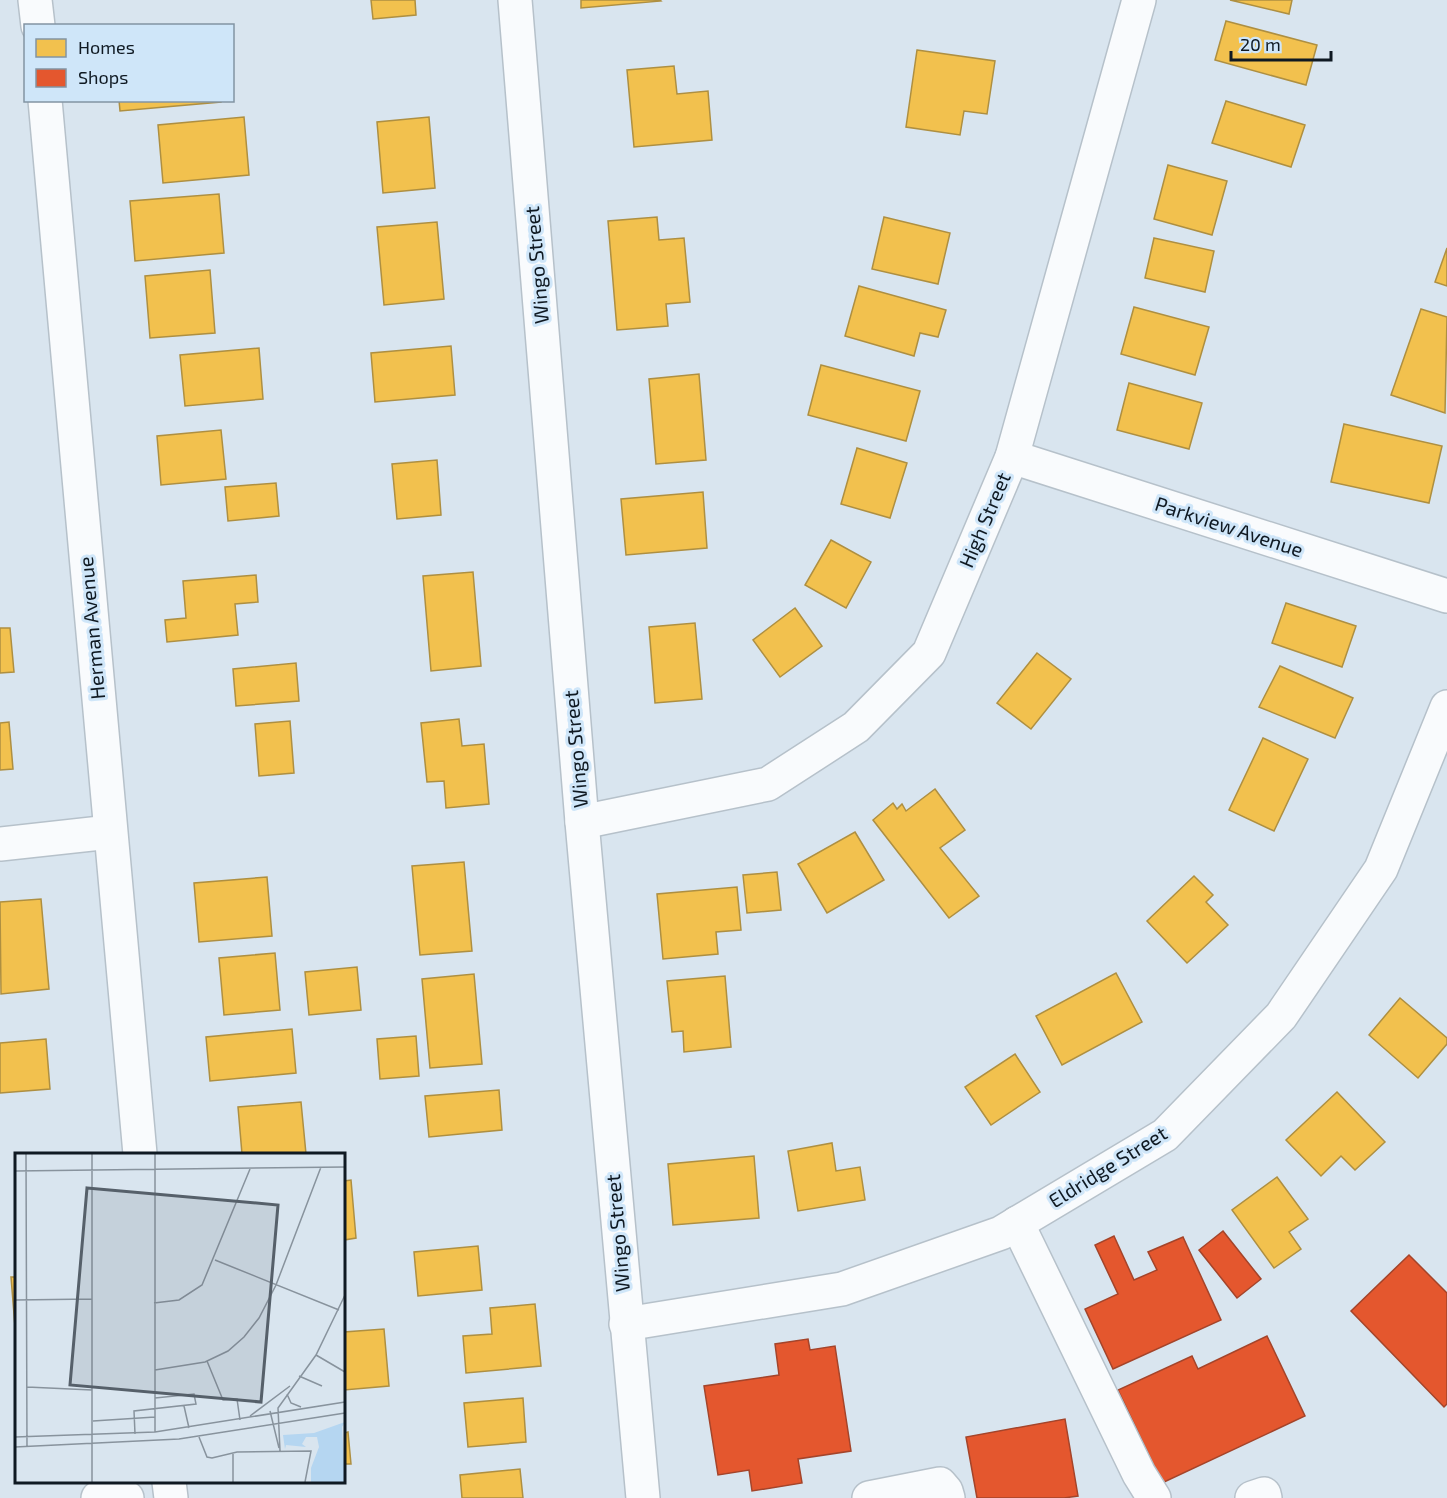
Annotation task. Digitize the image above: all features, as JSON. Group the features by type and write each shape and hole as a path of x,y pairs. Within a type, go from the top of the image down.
{"street":[{"path":"36,0 38,24"},
{"name":"Wingo Street","path":"515,0 582,822 643,1498"},
{"name":"High Street","path":"582,822 768,784 856,727 929,653 1012,457 1139,0"},
{"name":"Herman Avenue","path":"45,102 140,1153"},
{"name":"Parkview Avenue","path":"1012,457 1447,596"},
{"name":"Eldridge Street","path":"626,1324 842,1289 1001,1233 1165,1135 1281,1016 1382,869 1447,707"},
{"path":"0,844 110,832"},
{"path":"1017,1223 1139,1474 1154,1498"},
{"path":"169,1483 171,1498"},
{"path":"869,1498 940,1484 948,1498"},
{"path":"1252,1498 1264,1494 1265,1498"},
{"path":"98,1498 127,1498"}],"building: Homes":[{"path":"371,0 415,0 416,15 373,19"},
{"path":"581,0 660,0 661,1 581,8"},
{"path":"1230,0 1292,0 1289,14"},
{"path":"1226,21 1317,45 1306,85 1215,60"},
{"path":"917,50 995,61 987,114 964,111 960,135 906,127"},
{"path":"674,66 677,94 708,91 712,140 634,147 627,70"},
{"path":"1226,101 1305,125 1291,167 1212,143"},
{"path":"119,102 221,102 120,111"},
{"path":"244,117 249,175 163,183 158,125"},
{"path":"429,117 435,188 383,193 377,122"},
{"path":"1168,165 1227,181 1212,235 1154,219"},
{"path":"219,194 224,253 135,261 130,201"},
{"path":"657,217 659,240 684,238 690,302 666,304 668,326 617,330 608,221"},
{"path":"884,217 950,233 938,284 872,269"},
{"path":"437,222 444,299 384,305 377,227"},
{"path":"1154,238 1214,251 1205,292 1145,278"},
{"path":"1447,248 1447,286 1435,282"},
{"path":"210,270 215,333 150,338 145,276"},
{"path":"859,286 946,310 938,337 920,333 914,356 845,336"},
{"path":"1134,307 1209,327 1195,375 1121,354"},
{"path":"1421,309 1447,317 1445,413 1391,395"},
{"path":"451,346 455,395 375,402 371,353"},
{"path":"259,348 263,399 185,406 180,355"},
{"path":"821,365 920,391 906,441 808,415"},
{"path":"699,374 706,460 656,464 649,379"},
{"path":"1129,383 1202,403 1189,449 1117,430"},
{"path":"1344,424 1442,446 1429,503 1331,482"},
{"path":"221,430 226,479 161,485 157,436"},
{"path":"857,448 907,463 890,518 841,504"},
{"path":"437,460 441,515 397,519 392,464"},
{"path":"276,483 279,516 228,521 225,487"},
{"path":"703,492 707,548 626,555 621,499"},
{"path":"831,540 871,562 846,608 805,585"},
{"path":"473,572 481,666 431,671 423,576"},
{"path":"256,575 258,602 235,604 238,635 167,642 165,620 186,618 183,581"},
{"path":"1286,603 1356,626 1342,667 1272,643"},
{"path":"795,608 822,646 780,677 753,640"},
{"path":"695,623 702,699 655,703 649,627"},
{"path":"0,628 10,628 14,672 0,673"},
{"path":"1037,653 1071,679 1031,729 997,703"},
{"path":"296,663 299,701 236,706 233,669"},
{"path":"1280,666 1353,698 1335,738 1259,707"},
{"path":"459,719 462,746 484,744 489,804 446,808 444,781 427,782 421,723"},
{"path":"290,721 294,773 259,776 255,724"},
{"path":"9,722 13,769 0,770 0,723"},
{"path":"1263,738 1308,759 1274,831 1229,810"},
{"path":"935,789 965,830 940,848 979,896 949,918 873,820 893,803 897,809 902,804 906,811"},
{"path":"855,832 884,880 827,913 798,864"},
{"path":"464,862 472,951 420,955 412,866"},
{"path":"777,872 781,910 747,913 743,875"},
{"path":"1194,876 1213,895 1206,902 1228,925 1187,963 1147,921"},
{"path":"267,877 272,936 199,942 194,883"},
{"path":"737,887 741,930 716,932 718,954 663,959 657,894"},
{"path":"41,899 49,989 1,994 0,902"},
{"path":"275,953 280,1010 224,1015 219,958"},
{"path":"357,967 361,1010 309,1015 305,972"},
{"path":"1116,973 1142,1022 1062,1065 1036,1016"},
{"path":"474,974 482,1064 430,1068 422,979"},
{"path":"725,976 731,1047 684,1052 683,1031 672,1032 667,981"},
{"path":"1400,998 1447,1038 1447,1044 1418,1078 1369,1035"},
{"path":"292,1029 296,1073 210,1081 206,1037"},
{"path":"416,1036 419,1076 380,1079 377,1039"},
{"path":"46,1039 50,1089 0,1093 0,1043"},
{"path":"1015,1054 1040,1092 991,1125 965,1087"},
{"path":"499,1090 502,1130 429,1137 425,1096"},
{"path":"1337,1092 1385,1142 1355,1170 1341,1156 1321,1176 1286,1140"},
{"path":"301,1102 306,1153 242,1153 238,1107"},
{"path":"832,1143 836,1171 860,1167 865,1200 798,1211 788,1151"},
{"path":"754,1156 759,1218 673,1225 668,1164"},
{"path":"1277,1177 1308,1219 1289,1232 1301,1249 1274,1268 1232,1210"},
{"path":"351,1180 356,1238 345,1240 345,1181"},
{"path":"478,1246 482,1290 418,1296 414,1252"},
{"path":"11,1277 15,1277 15,1327"},
{"path":"535,1304 541,1366 466,1373 463,1336 492,1334 490,1308"},
{"path":"384,1329 389,1386 345,1390 345,1332"},
{"path":"523,1398 526,1442 468,1447 464,1403"},
{"path":"348,1432 351,1464 345,1464 345,1433"},
{"path":"520,1469 523,1498 462,1498 460,1475"}],"building: Shops":[{"path":"1223,1231 1261,1279 1237,1298 1199,1250"},
{"path":"1114,1236 1134,1280 1157,1270 1148,1252 1183,1237 1221,1320 1113,1369 1085,1309 1118,1294 1095,1245"},
{"path":"1409,1255 1447,1293 1447,1404 1444,1407 1351,1311"},
{"path":"1267,1336 1305,1416 1162,1483 1118,1390 1192,1356 1198,1369"},
{"path":"808,1339 810,1350 835,1346 851,1451 798,1459 802,1483 752,1491 749,1470 718,1475 704,1386 779,1375 775,1344"},
{"path":"1065,1419 1078,1496 977,1498 966,1437"}]}
